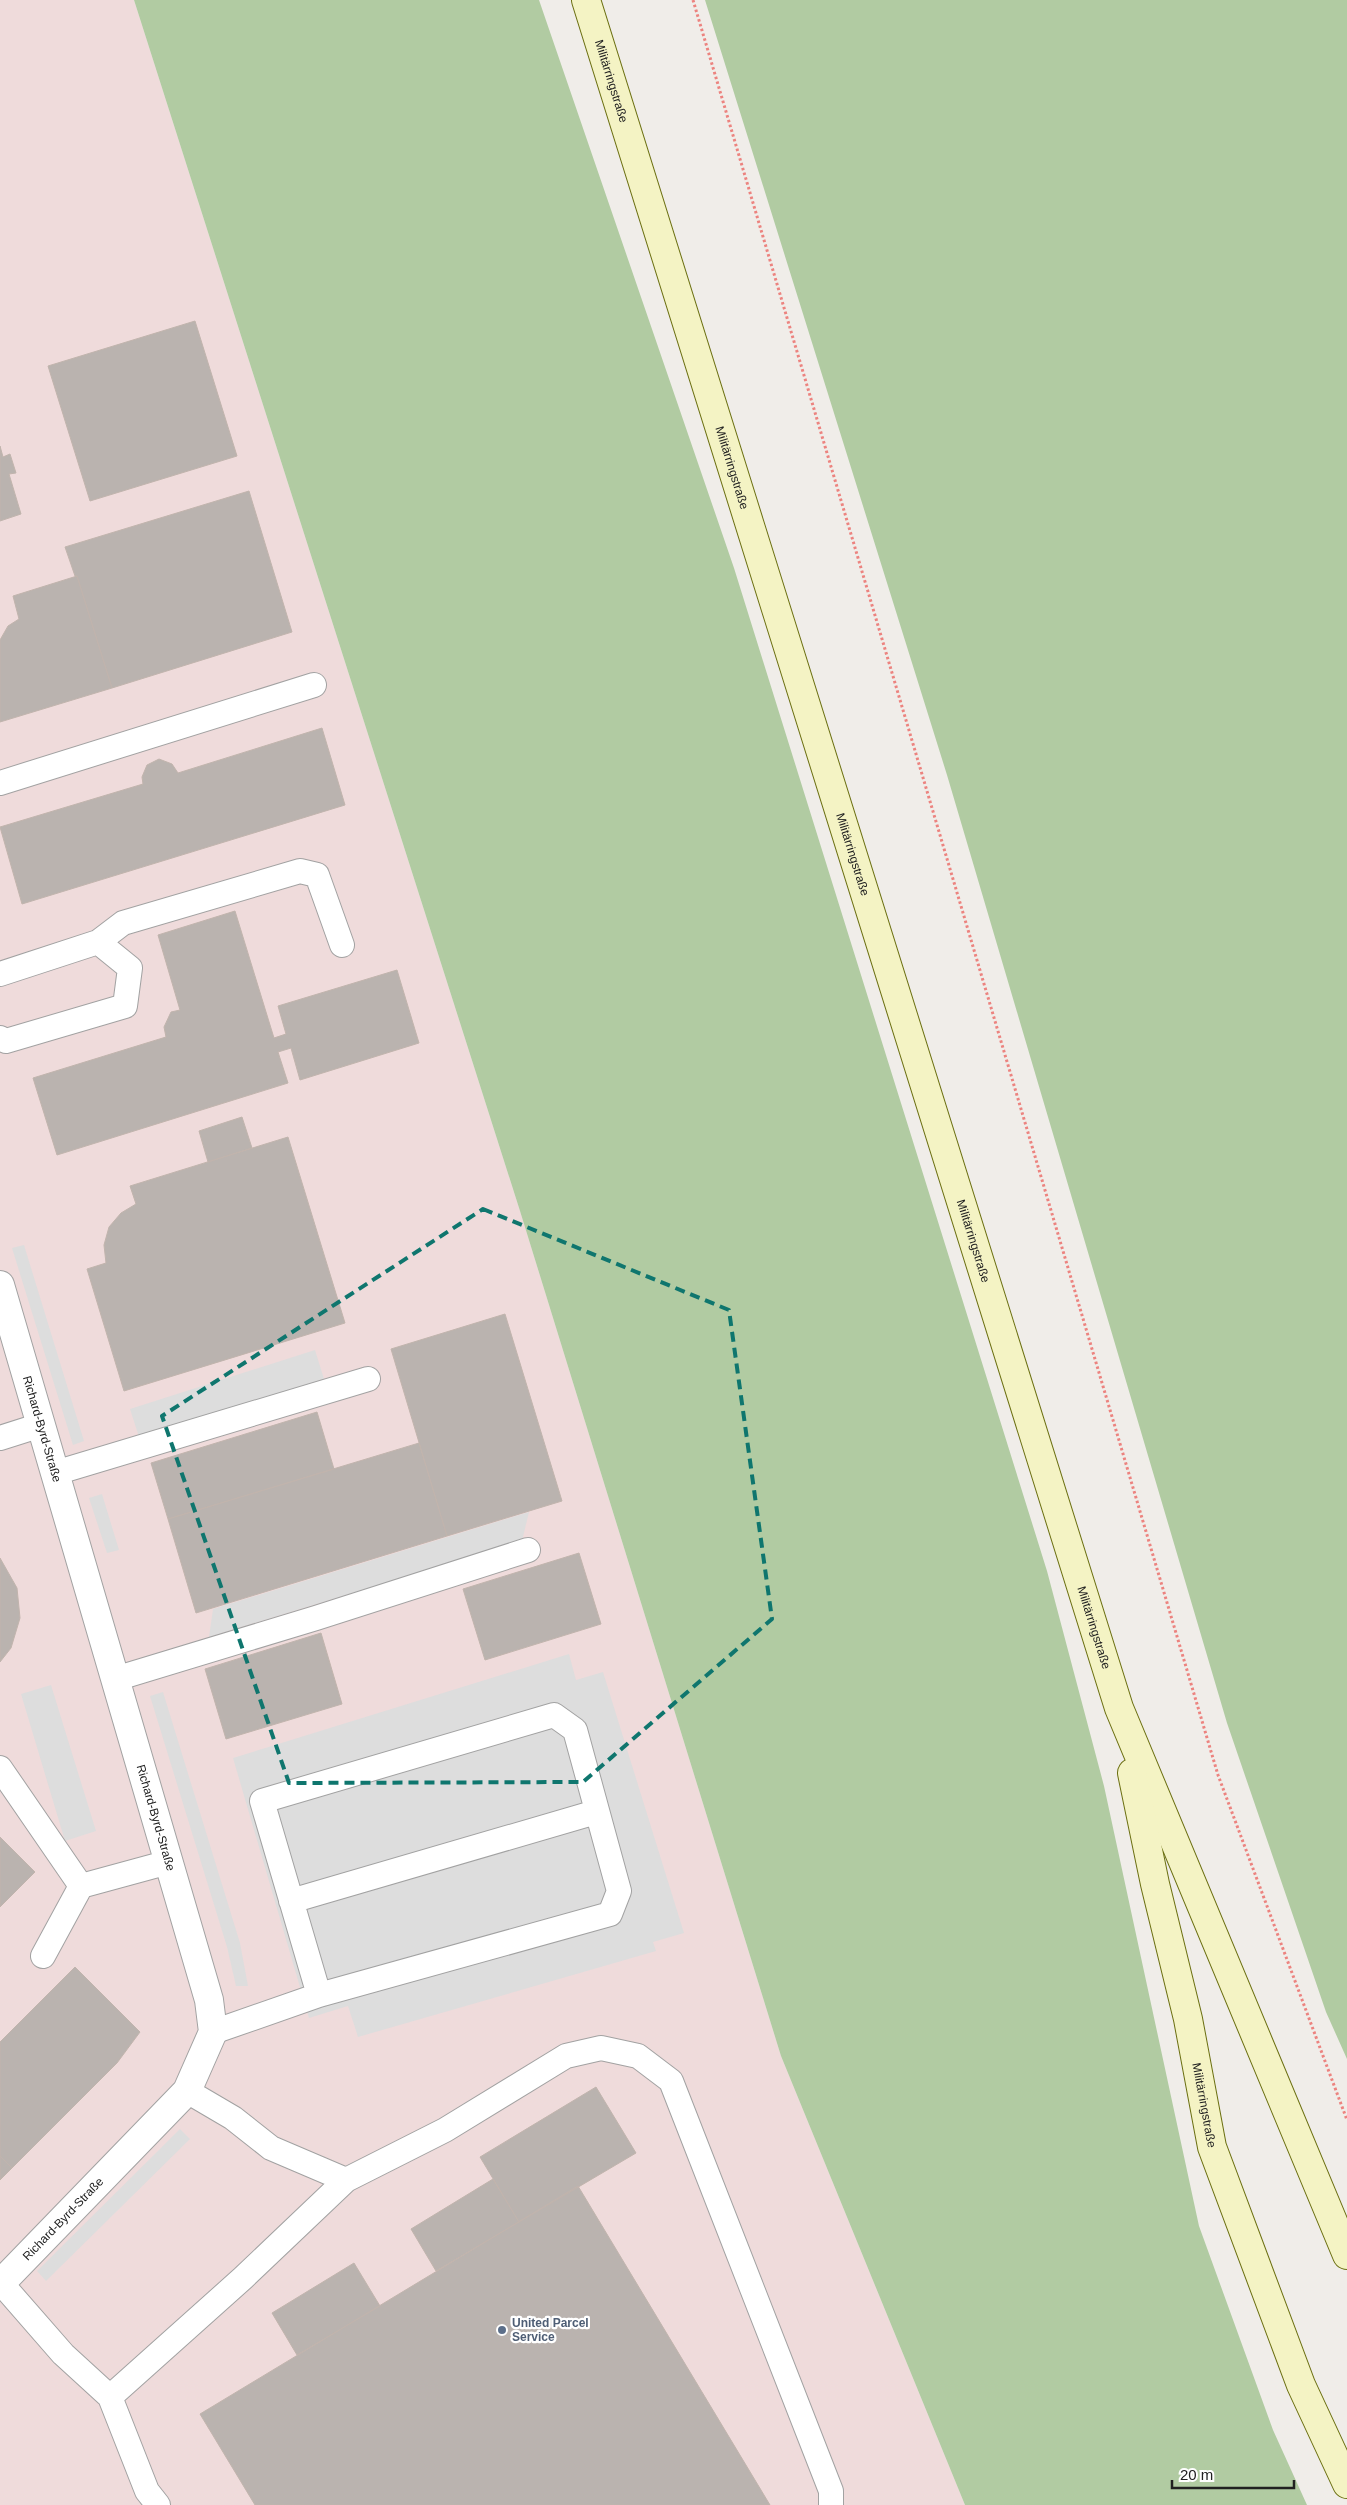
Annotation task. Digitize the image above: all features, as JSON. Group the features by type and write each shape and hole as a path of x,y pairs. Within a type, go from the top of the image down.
{"main road":[{"name":"Militärringstraße","path":"586,0 1119,1708 1347,2255"},
{"name":"Militärringstraße","path":"1119,1708 1155,1884 1188,2019 1212,2147 1301,2385 1347,2484"}],"street":[{"name":"Richard-Byrd-Straße","path":"0,1285 209,2000 213,2032 187,2091 0,2283"}],"lane":[{"path":"0,783 314,685"},
{"path":"0,974 98,942 124,923 300,871 317,875 342,945"},
{"path":"0,1038 6,1041 125,1006 130,968 98,942"},
{"path":"55,1474 368,1379"},
{"path":"0,1438 41,1425"},
{"path":"115,1679 316,1618 528,1550"},
{"path":"213,2032 319,1995 610,1914 619,1891 575,1730 554,1716 262,1801 319,1995"},
{"path":"0,1768 81,1886"},
{"path":"291,1901 596,1812"},
{"path":"43,1956 81,1886 169,1862"},
{"path":"110,2397 243,2278 346,2180 446,2130 566,2056 601,2048 638,2056 671,2082 832,2490 832,2505"},
{"path":"187,2091 233,2118 272,2148 346,2180"},
{"path":"0,2283 63,2354 110,2397 147,2491 158,2505"}],"path":[{"path":"693,0 1218,1775 1347,2120"}],"highlighted area":[{"path":"483,1209 729,1310 772,1619 583,1782 289,1783 162,1416"}],"shaded area":[{"path":"0,0 134,0 520,1211 781,2056 965,2505 0,2505"},
{"path":"24,1245 84,1441 73,1445 12,1248"},
{"path":"315,1350 324,1379 139,1437 130,1409"},
{"path":"102,1494 119,1550 107,1553 89,1498"},
{"path":"529,1512 522,1541 209,1637 213,1609"},
{"path":"569,1654 576,1680 603,1672 684,1933 653,1942 656,1951 358,2037 348,2006 309,2018 233,1758"},
{"path":"51,1685 96,1831 65,1841 21,1694"},
{"path":"163,1692 240,1943 248,1986 236,1986 227,1947 150,1696"},
{"path":"180,2129 190,2139 46,2281 37,2271"}],"green space":[{"path":"134,0 539,0 734,568 1047,1571 1104,1786 1199,2226 1273,2430 1307,2505 965,2505 781,2056 520,1211"},
{"path":"705,0 1347,0 1347,2059 1326,2012 1227,1723 947,775"}],"building":[{"path":"195,321 237,456 90,501 48,366"},
{"path":"0,446 3,457 10,454 16,473 9,474 21,514 0,521"},
{"path":"249,491 292,632 112,688 77,576 75,576 65,547"},
{"path":"77,576 112,688 0,722 0,640 8,626 19,619 13,596"},
{"path":"322,728 345,805 22,904 0,827 143,784 142,777 147,765 159,759 172,764 178,773"},
{"path":"235,911 274,1038 286,1034 278,1006 397,970 419,1043 300,1080 291,1048 278,1052 288,1083 57,1155 33,1078 166,1037 164,1027 171,1012 180,1010 158,935"},
{"path":"242,1117 252,1148 208,1162 199,1131"},
{"path":"288,1137 345,1323 124,1391 87,1269 106,1263 104,1245 109,1227 121,1213 136,1204 130,1186"},
{"path":"505,1314 562,1501 447,1536 391,1349"},
{"path":"317,1412 334,1469 168,1519 151,1463"},
{"path":"419,1443 447,1536 196,1613 168,1519"},
{"path":"579,1553 601,1624 485,1660 463,1589"},
{"path":"0,1558 17,1588 20,1618 11,1648 0,1662"},
{"path":"321,1633 342,1704 226,1739 205,1669"},
{"path":"0,1837 35,1872 0,1907"},
{"path":"75,1967 140,2032 117,2063 12,2168 0,2156 0,2042"},
{"path":"596,2087 636,2153 519,2222 480,2157"},
{"path":"0,2156 12,2168 0,2180"},
{"path":"493,2179 519,2222 436,2271 411,2229"},
{"name":"United Parcel Service","path":"578,2186 770,2505 255,2505 200,2414"},
{"path":"354,2263 380,2306 297,2355 272,2313"}],"place":[{"name":"United Parcel Service","path":"502,2330"}]}
